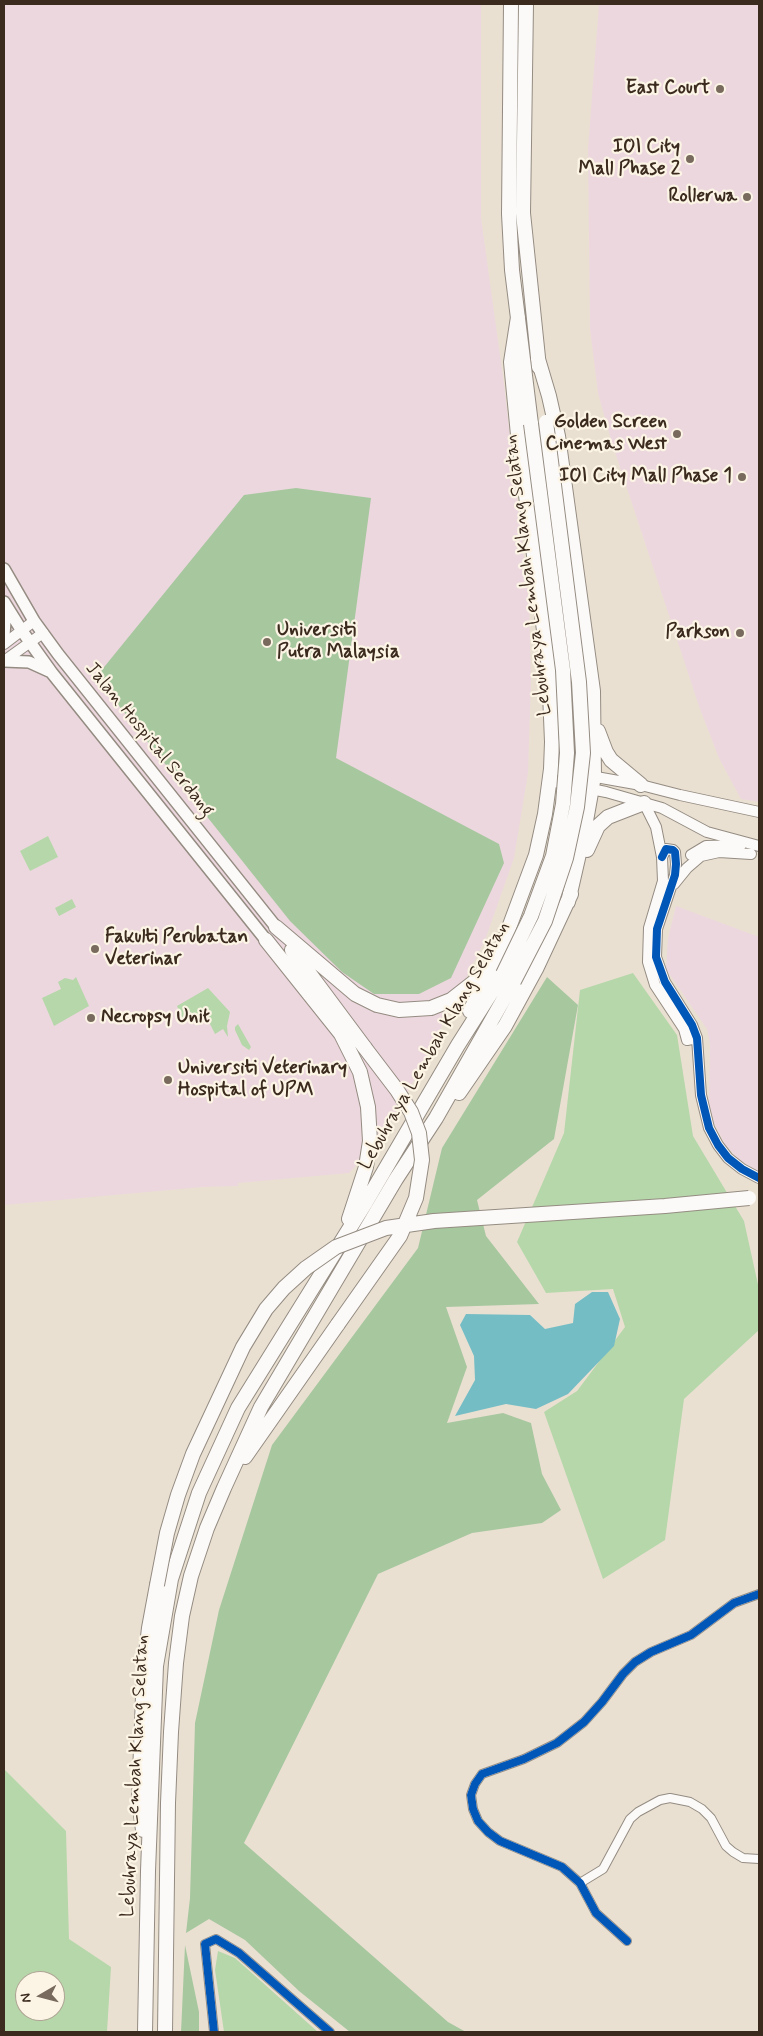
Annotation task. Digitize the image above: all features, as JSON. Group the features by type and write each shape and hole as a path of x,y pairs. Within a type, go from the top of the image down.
{"highway":[{"path":"504,4 510,21"},
{"name":"Lebuhraya Lembah Klang Selatan","path":"165,2032 168,1803 176,1662 182,1616 191,1576 224,1488 261,1407 396,1179 436,1118 509,977 553,856 563,804 567,753 563,670 518,317 508,214 511,4"},
{"name":"Lebuhraya Lembah Klang Selatan","path":"145,2032 148,1871 156,1666 171,1578 199,1493 238,1408 366,1202 458,1045 509,977 545,921 566,858 578,807 583,754 579,682 538,359 523,214 526,4"},
{"path":"458,1045 467,1016 500,952 536,855 551,775 552,742 549,668 518,435 511,362 518,317"},
{"path":"538,359 550,396 567,492 590,663 594,716 593,782 568,902"},
{"path":"594,716 601,740 611,760 641,785"},
{"path":"436,1118 463,1088 504,1026 536,969 568,902 592,835 598,826 613,814 644,803"},
{"path":"276,927 355,994 377,1005 400,1010 431,1008 451,1000 474,982 500,952"},
{"path":"224,1488 400,1236 416,1198 422,1160 419,1133 411,1112 397,1090 276,927"},
{"path":"266,940 340,1034 360,1072 368,1107 370,1141 366,1167 344,1236"},
{"path":"148,1871 139,1800 144,1671 149,1628 167,1533 193,1454 243,1347 266,1309 284,1288 306,1268 336,1246 386,1228 434,1222 754,1198"}],"main road":[{"name":"Jalan Hospital Serdang","path":"4,569 43,633 276,927"},
{"name":"Jalan Hospital Serdang","path":"5,604 52,673 266,940"},
{"path":"4,636 5,604"},
{"path":"4,661 29,662 52,673"}],"street":[{"path":"4,644 34,621"},
{"path":"4,661 43,633"},
{"path":"551,775 593,782 641,785 759,812"},
{"path":"593,782 644,803 662,808 707,832 754,848"},
{"path":"644,803 656,827 662,857 663,881 653,928 656,957 665,982 692,1025 692,1039 701,1095 709,1128 728,1158 742,1169 759,1178"},
{"path":"653,928 675,875 692,854 706,846 724,844 754,848"},
{"path":"670,888 687,868 701,856 754,848"},
{"path":"662,857 666,849 675,852 675,875"},
{"path":"627,1941 596,1913 586,1897 580,1882 562,1867 500,1841 488,1832 478,1821 473,1809 471,1795 475,1784 482,1774 524,1760 556,1743 584,1722 635,1662 651,1652 691,1635 734,1603 759,1594"},
{"path":"580,1882 603,1869 630,1819 638,1812 660,1800 670,1798 690,1802 702,1809 711,1818 726,1846 743,1858 759,1859"},
{"path":"214,2032 205,1944 216,1939 238,1952 330,2032"}],"shaded area":[{"name":"Universiti Putra Malaysia","path":"4,4 481,4 481,218 504,384 529,603 531,680 528,773 514,858 485,940 417,1075 381,1138 349,1173 238,1183 238,1186 202,1187 4,1205"},
{"path":"599,4 759,4 759,802 741,799 719,758 700,709 612,443 598,393 590,329 588,149"},
{"path":"676,906 759,937 759,1172 738,1159 725,1144 715,1125 709,1103 710,1044 707,1029 666,969 668,938"}],"green space":[{"path":"296,488 371,498 336,758 499,844 504,863 451,978 419,994 374,994 342,972 290,921 96,677 244,495"},
{"path":"48,836 58,857 30,871 20,851"},
{"path":"72,899 76,907 59,916 55,908"},
{"path":"633,973 677,1035 693,1136 744,1221 759,1289 759,1330 684,1399 665,1540 603,1579 544,1412 577,1391 625,1327 613,1289 546,1293 517,1242 564,1133 580,990"},
{"path":"76,977 89,1006 54,1026 42,998 61,989 58,982 65,978 73,980"},
{"path":"547,977 578,1005 554,1139 477,1200 486,1236 539,1304 446,1307 467,1367 447,1423 503,1413 531,1423 542,1474 561,1510 542,1523 472,1533 378,1574 244,1843 448,2022 466,2032 350,2032 299,1991 245,1940 209,1919 186,1933 190,1898 195,1723 219,1610 272,1445 418,1248 442,1148"},
{"path":"208,988 230,1012 227,1026 228,1037 223,1029 215,1034 207,1018 189,1012 187,1016 182,1018 177,1006"},
{"path":"238,1024 251,1047 249,1050 242,1045 235,1030"},
{"path":"4,1769 66,1831 69,1939 111,1967 107,2032 4,2032"},
{"path":"185,1945 199,2012 199,2032 181,2032"},
{"path":"218,1951 235,1958 318,2032 224,2032 215,1970"}],"water":[{"path":"592,1292 608,1292 620,1319 614,1346 568,1394 536,1409 506,1404 455,1416 475,1380 474,1356 460,1325 466,1314 530,1315 545,1329 573,1323 575,1304"}],"cycle path":[{"path":"662,857 666,849 673,850 675,852 676,864 675,875 657,929 656,957 665,982 692,1025 697,1038 701,1095 709,1128 728,1158 742,1169 759,1178"},
{"path":"627,1941 596,1913 580,1883 562,1867 500,1841 488,1832 478,1821 473,1809 471,1795 475,1784 482,1774 524,1759 557,1743 584,1722 635,1662 651,1652 691,1635 734,1603 759,1594"},
{"path":"214,2032 205,1944 216,1939 239,1953 330,2032"}],"place":[{"name":"East Court","path":"720,89"},
{"name":"IOI City Mall Phase 2","path":"690,159"},
{"name":"Rollerwa","path":"747,197"},
{"name":"Golden Screen Cinemas West","path":"677,434"},
{"name":"IOI City Mall Phase 1","path":"742,477"},
{"name":"Parkson","path":"740,633"},
{"name":"Universiti Putra Malaysia","path":"267,642"},
{"name":"Fakulti Perubatan Veterinar","path":"95,949"},
{"name":"Necropsy Unit","path":"91,1018"},
{"name":"Universiti Veterinary Hospital of UPM","path":"168,1080"}]}
